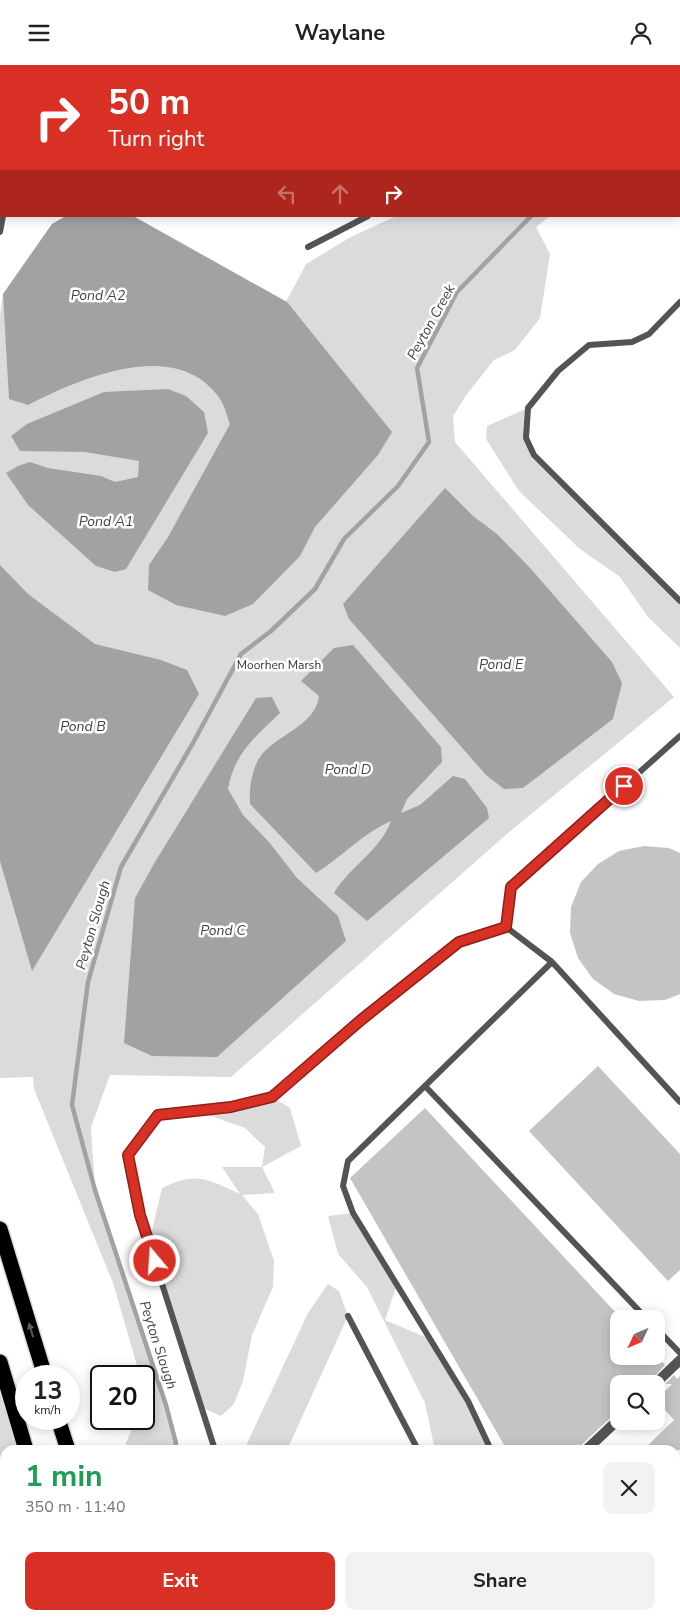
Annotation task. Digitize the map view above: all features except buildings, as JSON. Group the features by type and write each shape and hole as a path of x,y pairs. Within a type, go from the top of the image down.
{"highway":[{"path":"0,1229 42,1365"},
{"path":"0,1362 25,1445"},
{"path":"62,1430 66,1445"}],"street":[{"path":"664,1375 680,1360"},
{"path":"591,1445 610,1427"}],"lane":[{"path":"0,232 4,217"},
{"path":"308,247 366,217"},
{"path":"680,302 649,334 632,341 589,345 558,371 528,408 526,438 534,455 680,601"},
{"path":"506,927 511,887 680,736"},
{"path":"506,927 552,962 678,1097"},
{"path":"213,1445 140,1215 128,1155 158,1115 231,1107 272,1097 361,1020 459,942 506,927"},
{"path":"489,1445 468,1401 353,1213 343,1186 348,1161 552,962"},
{"path":"424,1087 638,1310"},
{"path":"348,1316 415,1445"},
{"path":"665,1337 680,1353"}],"green space":[{"name":"Moorhen Marsh","path":"64,217 135,217 286,302 306,264 351,237 394,217 549,217 536,227 550,254 540,318 515,350 494,360 467,394 453,416 455,442 674,697 508,833 231,1077 110,1075 91,1127 95,1190 153,1365 137,1365 113,1283 34,1089 33,1077 0,1078 0,315 3,294 52,224"},
{"path":"528,408 526,438 534,455 680,601 680,648 648,617 620,577 580,549 519,491 486,439 487,426"},
{"path":"272,1097 290,1108 301,1146 262,1167 265,1147 245,1128 197,1111"},
{"path":"222,1167 262,1167 275,1193 242,1195 258,1214 274,1261 273,1287 252,1335 243,1381 234,1404 221,1416 201,1407 149,1243 162,1188 193,1178 219,1184 240,1194"},
{"path":"353,1213 397,1284 385,1320 430,1339 468,1401 489,1445 434,1445 425,1403 367,1287 338,1254 328,1216"},
{"path":"328,1284 339,1291 348,1316 289,1445 246,1445 308,1313"},
{"path":"0,1362 15,1413 15,1430 20,1430 25,1445 0,1445"},
{"name":"Moorhen Marsh","path":"155,1372 166,1405 176,1445 125,1445 131,1430 155,1430"}],"water":[{"name":"Pond A2","path":"64,217 135,217 287,302 392,432 378,455 315,527 300,556 253,604 225,616 176,605 148,590 149,565 168,537 230,424 220,399 202,380 179,370 154,366 128,368 74,384 28,405 9,399 3,294 52,224"},
{"name":"Pond A1","path":"168,389 186,396 204,412 208,433 126,569 115,572 96,566 28,505 6,473 30,462 48,468 101,476 115,482 138,477 139,461 85,452 20,451 11,436 27,424 104,392"},
{"name":"Pond E","path":"445,488 473,516 497,534 531,569 612,662 622,683 613,719 523,788 504,789 486,775 349,619 343,604"},
{"name":"Pond B","path":"0,565 28,594 95,644 161,660 187,670 199,694 32,971 0,861"},
{"name":"Pond D","path":"353,645 441,747 442,762 407,799 401,813 420,805 453,776 465,779 487,808 489,818 367,921 334,893 380,841 391,821 371,832 316,873 250,804 252,775 261,755 273,744 298,727 317,705 319,696 301,681 334,648"},
{"name":"Pond C","path":"272,697 280,713 254,738 240,756 228,789 243,815 269,842 297,878 338,916 346,941 217,1057 152,1056 124,1043 135,898 155,862 256,698"}],"waterway":[{"name":"Peyton Slough","path":"176,1445 166,1405 95,1190 72,1105 88,982 121,867 193,743 241,654 271,631 315,589 344,539 398,486 429,442 417,368 457,292 530,217"}],"route":[{"path":"155,1261 140,1215 128,1155 158,1115 231,1107 272,1097 361,1020 459,942 506,927 511,887 624,786"}],"water label":[{"name":"Peyton Creek","path":"431,322"}]}
